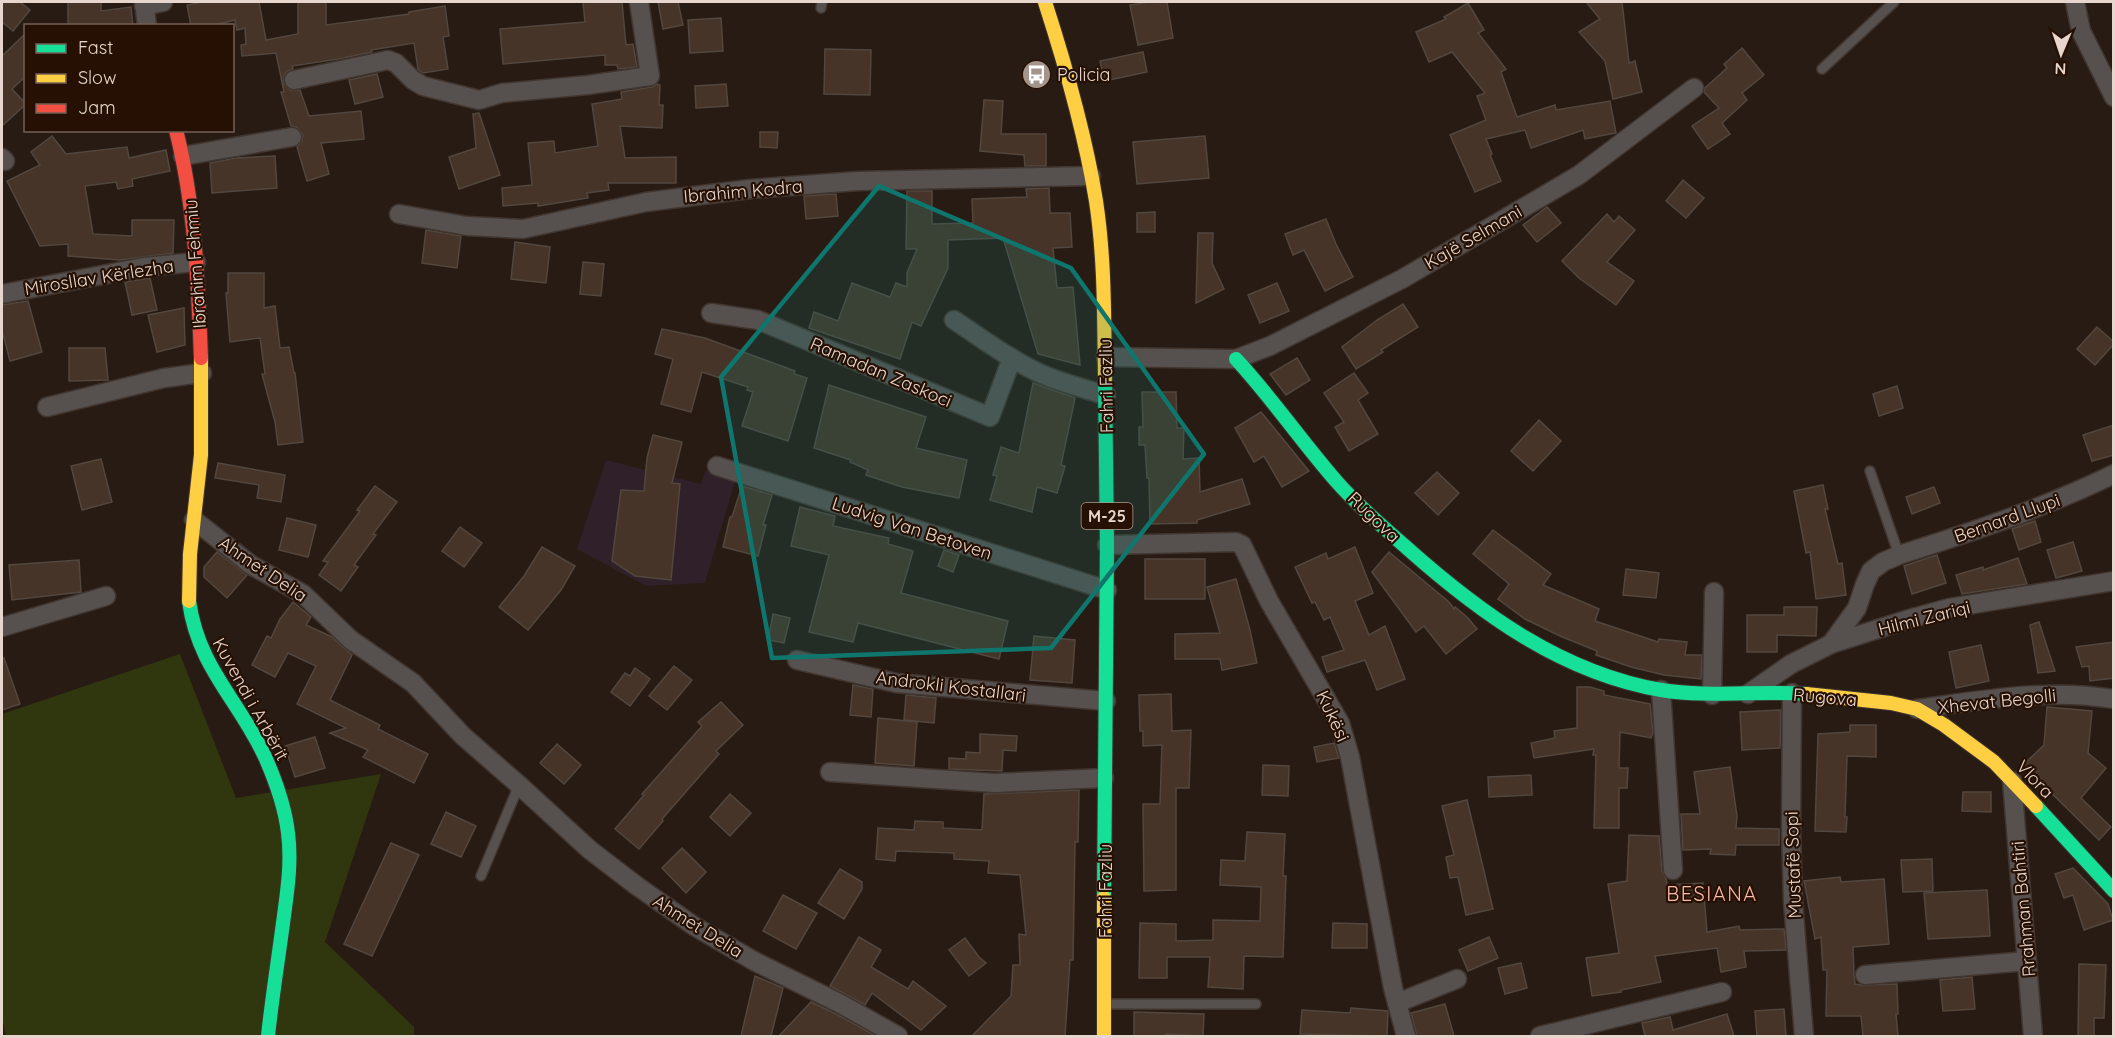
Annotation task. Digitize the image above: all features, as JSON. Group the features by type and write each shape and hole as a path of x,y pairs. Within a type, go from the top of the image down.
{"street":[{"path":"147,24 144,4 163,2"},
{"path":"294,80 388,60 396,63 413,80 423,86 479,100 502,93 588,85 650,76 639,2"},
{"name":"Fahri Fazliu","path":"1045,2 1067,70 1091,176 1101,241 1107,395 1104,1036"},
{"path":"2075,2 2081,31 2114,97"},
{"name":"Kajë Selmani","path":"1236,359 1270,346 1402,279 1579,175 1695,88"},
{"name":"Ibrahim Fehmiu","path":"177,132 183,156 194,223 202,373 200,476 194,520"},
{"path":"183,156 292,137"},
{"name":"Ibrahim Kodra","path":"399,214 467,226 523,229 646,202 750,189 858,181 1091,176"},
{"name":"Mirosllav Kërlezha","path":"2,294 144,267 196,262"},
{"name":"Ramadan Zaskoci","path":"711,313 758,320 990,417 1012,358"},
{"path":"954,320 1036,371 1107,395"},
{"path":"1106,357 1236,359"},
{"name":"Rugova","path":"1236,359 1351,496 1417,558 1510,630 1566,660 1601,675 1661,690 1713,695 1792,693 1891,703 1917,709"},
{"path":"47,407 164,378 202,373"},
{"name":"Ludvig Van Betoven","path":"717,466 1107,590"},
{"name":"Bernard Llupi","path":"1832,644 1857,608 1871,571 1883,562 2011,519 2069,496 2114,474"},
{"name":"Ahmet Delia","path":"194,520 251,565 303,594 351,640 413,683 463,736 590,850 637,886 694,926 754,961 841,1004 898,1036"},
{"name":"Kuvendi i Arbërit","path":"194,520 189,565 189,604 195,633 206,660 250,728 263,753 283,806 288,832 289,863 286,899 268,1036"},
{"name":"Kukësi","path":"1107,545 1236,542 1242,545 1269,601 1340,723 1350,757 1397,1003 1406,1036"},
{"name":"Hilmi Zariqi","path":"1748,694 1791,664 1832,644 1909,619 1949,608 2114,581"},
{"path":"1713,695 1714,592"},
{"path":"2,627 105,596"},
{"name":"Androkli Kostallari","path":"797,660 896,683 1106,701"},
{"path":"1661,690 1673,870"},
{"name":"Mustafë Sopi","path":"1792,693 1793,902 1804,1036"},
{"name":"Xhevat Begolli","path":"1917,709 2011,696 2057,693 2114,699"},
{"name":"Vlora","path":"1917,709 1944,725 1994,762 2114,891"},
{"path":"830,772 995,783 1104,778"},
{"name":"Rrahman Bahtiri","path":"2012,781 2033,1036"},
{"path":"1865,975 2027,961"},
{"path":"1397,1003 1457,979"},
{"path":"1540,1036 1722,992"}],"lane":[{"path":"1822,69 1894,2"},
{"path":"1870,471 1899,555"},
{"path":"481,876 519,785"},
{"path":"1104,1004 1256,1004"}],"highlighted area":[{"path":"879,186 1071,268 1204,454 1051,648 772,658 721,377"}],"shaded area":[{"path":"606,460 701,484 705,471 735,481 705,583 646,586 577,549"}],"green space":[{"path":"180,654 236,798 381,774 325,942 414,1027 414,1036 6,1036 2,1018 2,714"}],"building":[{"path":"2,2 20,2 30,10 13,31 2,22"},
{"path":"68,2 101,2 101,11 131,7 133,24 68,24"},
{"path":"203,2 259,2 266,40 298,34 298,2 326,2 326,25 409,14 409,12 445,6 449,36 443,37 448,69 423,73 420,71 414,43 292,66 293,69 287,71 284,76 283,83 290,90 300,90 309,116 361,111 364,139 321,143 329,174 307,181 297,147 303,135 296,127 291,126 281,92 284,92 276,53 242,56 241,45 246,44 245,28 237,30 235,20 218,24 191,24 187,5"},
{"path":"583,2 622,2 626,45 633,44 637,67 618,69 617,65 605,65 605,55 503,64 500,29 585,22"},
{"path":"658,2 678,2 683,25 663,29"},
{"path":"1167,2 1173,38 1138,45 1130,5"},
{"path":"1586,2 1622,2 1629,63 1635,61 1642,92 1613,99 1605,61 1579,32 1600,19"},
{"path":"1468,3 1484,30 1478,33 1506,69 1501,72 1517,117 1555,105 1556,110 1610,101 1616,133 1585,139 1583,130 1531,148 1525,130 1486,139 1501,181 1475,192 1450,135 1486,120 1477,96 1485,93 1452,52 1429,62 1416,32 1446,19 1444,17"},
{"path":"721,18 723,51 690,53 688,20"},
{"path":"24,35 24,78 12,89 24,102 24,106 2,126 2,56"},
{"path":"1742,48 1764,75 1742,93 1747,100 1722,123 1730,134 1708,149 1692,126 1719,108 1704,92 1705,88 1727,68 1724,64"},
{"path":"825,49 871,50 870,95 824,94"},
{"path":"1143,52 1147,72 1104,81 1100,61"},
{"path":"377,74 383,97 355,104 349,80"},
{"path":"726,84 728,106 696,108 695,86"},
{"path":"660,85 659,105 663,105 662,128 620,126 625,158 676,157 676,183 608,183 609,190 587,193 588,198 538,206 538,203 503,206 502,188 532,185 528,143 554,141 555,153 598,146 592,104 622,99 621,92 652,87"},
{"path":"984,100 1003,101 1001,134 1046,134 1046,166 1025,166 1024,155 980,151"},
{"path":"479,113 500,175 459,189 449,157 476,148 473,114"},
{"path":"760,132 778,132 777,148 760,147"},
{"path":"52,136 66,154 127,147 129,158 166,150 170,171 132,179 133,186 118,189 116,182 85,186 93,234 132,236 132,220 174,220 173,253 120,260 68,256 68,244 40,246 7,181 40,165 31,152"},
{"path":"1205,136 1209,178 1137,184 1133,142"},
{"path":"275,156 277,188 212,193 210,163 236,158"},
{"path":"1683,180 1704,198 1686,218 1666,201"},
{"path":"1049,188 1050,213 1070,213 1072,247 1053,248 1057,288 1073,287 1080,365 1038,354 1003,238 948,240 948,268 921,326 912,322 900,359 809,328 814,312 838,321 852,283 890,297 896,283 907,287 907,273 917,249 906,249 907,191 932,191 932,224 973,223 972,199 1027,197 1026,189"},
{"path":"836,194 838,216 806,219 804,196"},
{"path":"1547,207 1561,223 1537,242 1523,225"},
{"path":"1155,212 1155,232 1137,232 1137,213"},
{"path":"1607,214 1614,222 1619,216 1635,230 1607,262 1634,281 1616,305 1579,278 1562,261"},
{"path":"1326,219 1353,277 1325,291 1304,250 1293,255 1285,234"},
{"path":"426,230 461,236 457,268 422,263"},
{"path":"1198,233 1213,233 1212,263 1224,289 1196,303"},
{"path":"515,242 550,247 546,283 511,279"},
{"path":"583,262 604,264 601,296 580,294"},
{"path":"228,273 264,273 264,308 275,306 280,348 289,347 295,373 303,442 278,445 275,422 262,374 265,374 260,338 230,342 226,293 228,293"},
{"path":"150,278 157,310 132,315 125,282"},
{"path":"1277,283 1289,311 1260,323 1248,295"},
{"path":"28,301 42,352 10,361 2,330 2,305"},
{"path":"1403,304 1418,327 1356,369 1342,347 1377,320"},
{"path":"184,308 185,345 157,352 148,315"},
{"path":"2097,327 2114,344 2095,365 2077,349"},
{"path":"662,329 705,338 795,371 794,374 807,378 788,441 742,426 753,392 747,390 748,387 702,372 691,412 661,404 673,359 655,354"},
{"path":"69,348 105,348 108,380 69,381"},
{"path":"1297,358 1310,380 1286,395 1270,374"},
{"path":"1354,373 1368,393 1358,400 1378,434 1349,451 1335,427 1344,422 1324,393"},
{"path":"1033,383 1075,398 1061,465 1065,466 1057,493 1037,487 1032,512 990,500 997,476 993,475 1001,447 1019,453"},
{"path":"829,385 926,417 916,448 967,460 959,498 902,487 866,475 868,470 850,462 851,460 814,448"},
{"path":"1897,386 1903,408 1879,416 1873,394"},
{"path":"1142,392 1176,392 1177,428 1184,428 1183,459 1199,458 1200,492 1242,479 1250,504 1197,520 1197,523 1150,524 1149,478 1147,478 1145,445 1139,445 1139,427 1143,427"},
{"path":"1261,412 1309,471 1282,487 1264,456 1254,462 1235,428"},
{"path":"1539,420 1561,441 1533,471 1511,451"},
{"path":"2114,425 2114,455 2092,461 2083,435"},
{"path":"653,435 682,442 672,483 680,484 671,580 635,576 612,561 621,490 644,491 647,458"},
{"path":"101,459 112,502 82,510 71,466"},
{"path":"218,463 285,475 281,502 257,498 259,485 215,478"},
{"path":"1437,472 1459,493 1438,515 1415,493"},
{"path":"1823,485 1828,509 1825,509 1838,564 1842,563 1846,595 1816,599 1810,552 1806,553 1794,491"},
{"path":"375,486 397,502 373,534 376,535 354,565 358,567 341,591 319,575 328,562 323,561 360,511 357,510"},
{"path":"742,486 772,495 763,525 766,525 758,556 723,547 730,517 732,517"},
{"path":"1934,487 1940,503 1912,514 1906,497"},
{"path":"800,507 835,516 833,526 889,538 888,544 913,551 901,593 1008,621 999,659 858,623 853,642 809,632 829,555 791,546"},
{"path":"287,518 316,525 308,557 279,550"},
{"path":"2035,521 2041,542 2019,550 2012,529"},
{"path":"460,527 482,543 464,567 442,551"},
{"path":"1493,530 1551,574 1543,585 1599,609 1595,621 1658,642 1659,639 1687,642 1685,655 1702,655 1701,679 1664,675 1631,667 1596,655 1597,651 1525,619 1498,599 1509,584 1473,554"},
{"path":"2073,542 2082,571 2056,578 2047,550"},
{"path":"542,547 575,566 561,590 528,630 499,607 524,576"},
{"path":"1355,547 1373,593 1355,601 1369,635 1385,626 1405,679 1377,690 1365,660 1327,672 1322,657 1344,650 1330,617 1324,620 1315,602 1312,603 1295,567 1326,553 1328,559"},
{"path":"944,550 959,555 953,572 938,566"},
{"path":"217,552 247,575 227,598 204,577 204,567"},
{"path":"1389,552 1449,602 1454,609 1455,607 1468,618 1477,629 1446,654 1424,626 1416,632 1372,572"},
{"path":"1937,555 1946,583 1912,594 1904,566"},
{"path":"2018,558 2027,584 1962,594 1956,575 1983,567 1983,570"},
{"path":"1145,559 1205,559 1205,599 1145,599"},
{"path":"79,560 81,592 12,600 9,565"},
{"path":"1626,569 1659,573 1656,598 1623,595"},
{"path":"1236,579 1257,663 1222,670 1220,659 1175,659 1175,634 1220,633 1207,587"},
{"path":"293,602 311,617 306,625 332,637 352,655 330,700 380,725 378,729 428,754 414,783 363,757 368,750 330,733 346,728 297,704 316,666 288,653 275,677 252,665 267,636 271,638 280,619"},
{"path":"1784,607 1817,607 1816,636 1777,635 1777,652 1747,652 1747,615 1784,615"},
{"path":"773,614 790,618 784,643 768,640"},
{"path":"2039,622 2055,671 2038,673 2030,625"},
{"path":"1034,636 1075,640 1072,683 1030,680"},
{"path":"2114,642 2114,678 2090,681 2089,666 2082,667 2076,647"},
{"path":"1981,645 1989,681 1956,688 1949,652"},
{"path":"2,658 4,658 20,704 2,710"},
{"path":"674,666 692,680 667,710 649,696"},
{"path":"635,668 650,679 630,706 611,692 625,673 630,676"},
{"path":"853,685 873,689 871,717 850,715"},
{"path":"1577,687 1590,687 1604,691 1604,695 1650,704 1653,732 1651,738 1620,732 1619,768 1628,768 1627,788 1619,788 1619,828 1594,828 1596,755 1593,755 1594,749 1534,758 1531,743 1555,738 1554,731 1577,728"},
{"path":"1171,694 1172,731 1191,730 1189,788 1176,788 1176,890 1144,891 1143,804 1160,804 1162,745 1143,746 1143,731 1140,731 1139,695"},
{"path":"906,695 936,698 934,723 904,720"},
{"path":"721,702 743,725 716,751 719,754 639,849 615,829 644,795 642,794 702,726 698,722"},
{"path":"2047,707 2092,711 2088,753 2106,768 2081,798 2111,827 2099,840 2023,765 2044,745"},
{"path":"1781,710 1780,748 1742,750 1740,712"},
{"path":"878,718 917,722 914,766 875,763"},
{"path":"1850,725 1876,725 1876,757 1847,756 1846,832 1815,831 1818,734 1850,732"},
{"path":"980,734 1017,736 1016,751 1003,750 1002,771 949,769 949,758 966,759 966,752 980,753"},
{"path":"315,737 325,768 295,777 285,746"},
{"path":"1334,743 1339,758 1317,762 1314,747"},
{"path":"557,744 581,765 564,784 540,763"},
{"path":"1263,765 1289,766 1288,796 1262,795"},
{"path":"1730,767 1737,816 1736,828 1779,829 1779,845 1736,845 1735,855 1710,854 1711,849 1683,850 1681,814 1700,814 1694,772"},
{"path":"1531,775 1532,795 1489,797 1488,777"},
{"path":"1079,790 1078,842 1075,842 1073,960 1070,960 1065,1036 972,1036 1011,996 1013,965 1020,965 1019,934 1026,935 1020,875 988,873 989,861 954,859 954,853 896,851 895,861 876,859 878,828 914,830 915,821 943,822 943,828 982,830 984,794"},
{"path":"1963,792 1991,792 1991,812 1962,811"},
{"path":"730,794 751,813 730,836 710,817"},
{"path":"1467,800 1493,909 1466,915 1458,877 1450,878 1446,857 1454,855 1442,806"},
{"path":"446,812 476,826 461,857 431,844"},
{"path":"1247,832 1285,834 1283,957 1244,956 1243,989 1208,987 1210,957 1167,957 1167,978 1139,978 1140,923 1176,924 1176,941 1213,940 1213,920 1260,921 1261,887 1220,885 1221,860 1245,861"},
{"path":"1629,835 1659,836 1662,871 1667,885 1703,883 1707,932 1739,926 1740,930 1784,929 1786,950 1744,951 1746,967 1721,972 1717,948 1655,956 1661,982 1621,990 1621,992 1592,996 1586,958 1619,953 1608,884 1627,881"},
{"path":"391,843 419,855 372,956 344,944"},
{"path":"682,848 706,872 686,893 662,868"},
{"path":"1932,859 1933,891 1903,892 1901,860"},
{"path":"2073,868 2108,904 2113,920 2084,930 2073,895 2064,898 2055,874"},
{"path":"840,869 862,882 862,889 844,919 818,903"},
{"path":"1840,877 1841,882 1884,879 1889,944 1853,947 1854,975 1855,984 1897,984 1898,1036 1863,1036 1861,1016 1826,1016 1827,970 1823,970 1821,937 1815,939 1804,881"},
{"path":"1987,890 1990,936 1928,939 1924,893"},
{"path":"783,895 817,913 796,949 763,931"},
{"path":"1333,923 1367,924 1367,948 1332,948"},
{"path":"859,937 881,950 871,967 908,989 913,981 946,1006 921,1030 872,993 865,1005 830,986"},
{"path":"1489,937 1498,958 1468,971 1459,950"},
{"path":"965,938 986,963 969,976 949,950"},
{"path":"1521,963 1527,988 1505,994 1498,968"},
{"path":"2079,964 2106,965 2104,1018 2094,1018 2094,1036 2078,1036"},
{"path":"755,976 783,988 771,1036 741,1036"},
{"path":"1972,977 1975,1009 1943,1011 1940,980"},
{"path":"811,1002 836,1014 876,1036 779,1036"},
{"path":"1445,1004 1454,1036 1417,1036 1411,1013"},
{"path":"1351,1008 1388,1011 1387,1036 1300,1034 1302,1010 1350,1013"},
{"path":"1784,1009 1786,1036 1757,1036 1755,1011"},
{"path":"1134,1012 1204,1014 1203,1036 1166,1034 1165,1036 1134,1036"},
{"path":"1727,1014 1734,1036 1645,1036 1642,1023 1670,1017 1673,1030"}],"traffic: fast":[{"path":"1236,359 1324,467 1362,508 1435,572 1493,617 1524,637 1590,670 1625,682 1661,690 1698,693 1806,694"},
{"path":"1104,898 1107,545 1105,378"},
{"path":"189,601 201,646 210,665 256,738 280,795 287,823 288,878 268,1036"},
{"path":"2036,806 2114,891"}],"traffic: slow":[{"path":"1045,2 1074,100 1096,201 1103,267 1105,378"},
{"path":"189,601 190,554 201,455 201,358"},
{"path":"1806,694 1891,703 1917,709 1944,725 1994,762 2036,806"},
{"path":"1104,898 1104,1036"}],"traffic: jam":[{"path":"176,132 188,186 197,272 201,358"}],"place":[{"name":"Policia","path":"1036,74"}],"district":[{"name":"BESIANA","path":"1712,893"}]}
